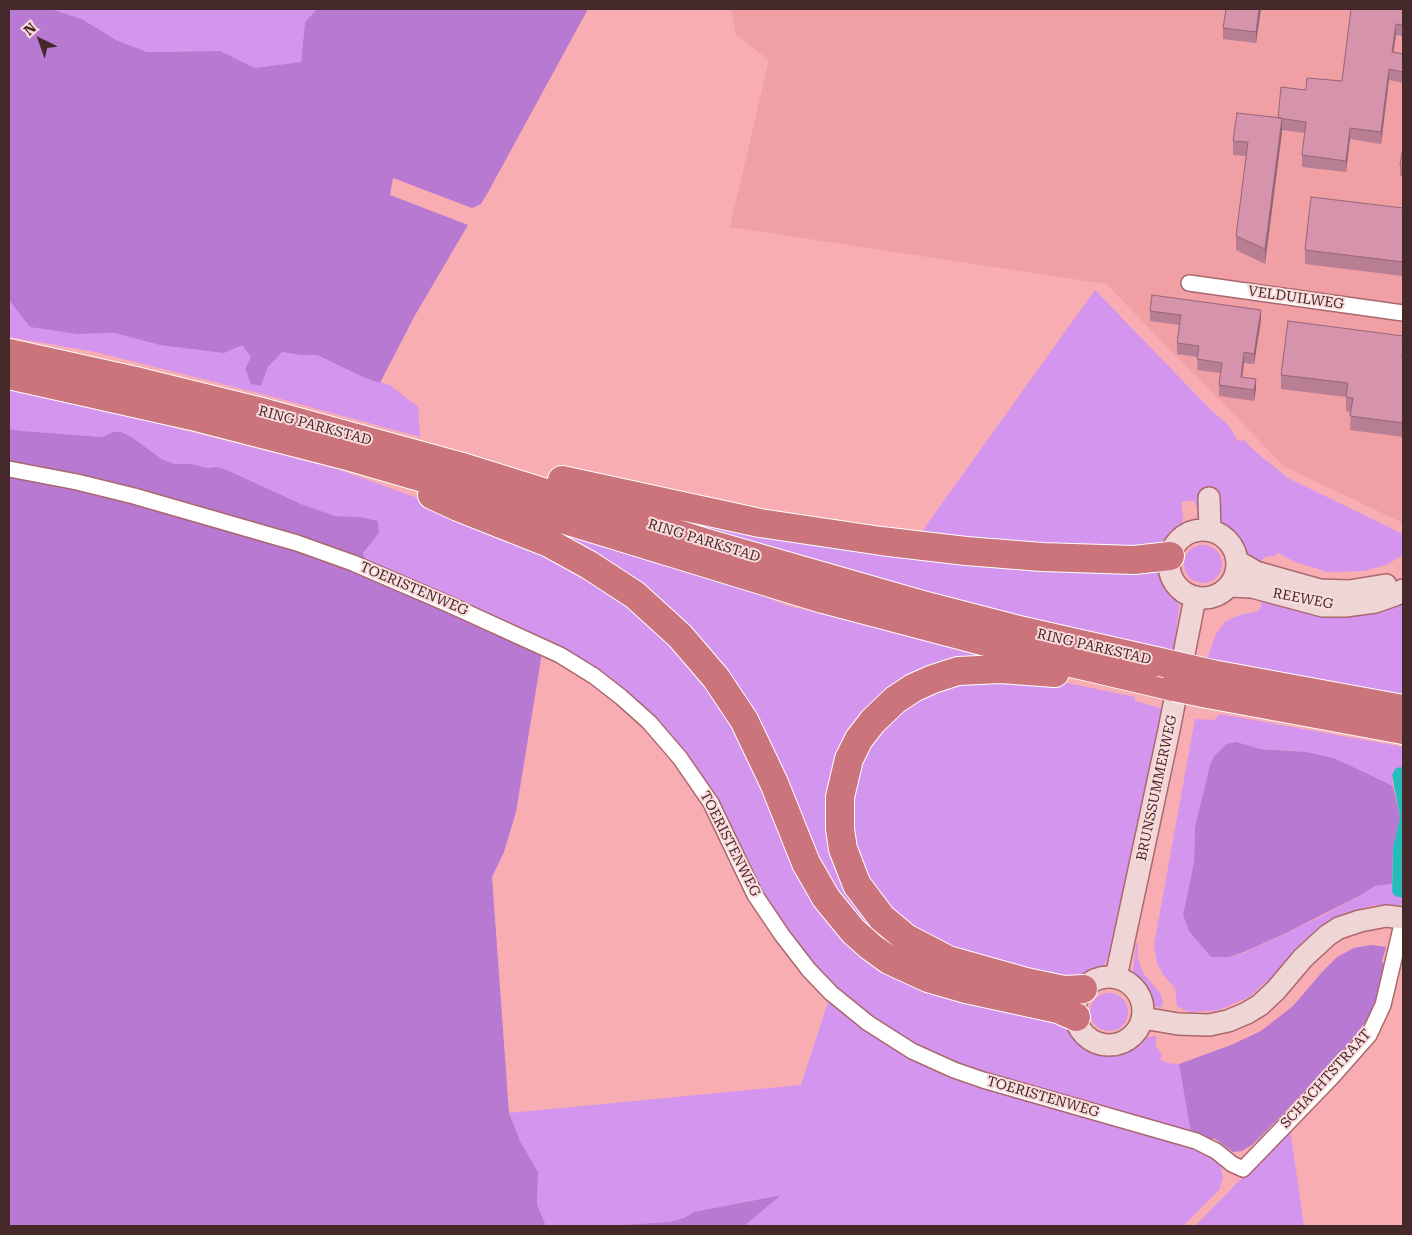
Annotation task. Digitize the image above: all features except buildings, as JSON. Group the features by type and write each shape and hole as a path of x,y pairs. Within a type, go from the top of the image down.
{"highway":[{"name":"RING PARKSTAD","path":"9,353 258,411 410,452 716,546 1158,672 1403,730"},
{"name":"RING PARKSTAD","path":"9,375 192,416 351,457 513,504 822,600 1016,650 1158,672"},
{"path":"410,452 571,482 760,522 833,534 966,550 1042,556 1134,560 1170,556"},
{"path":"351,457 458,507 549,543 589,565 635,595 680,636 716,678 744,720 774,783 806,862 826,898 853,931 871,947 889,960 928,978 966,989 1058,1009 1076,1017"},
{"path":"1083,989 1064,990 948,960 923,948 894,929 867,901 857,886 849,867 843,849 840,829 842,782 854,749 873,721 895,700 913,688 933,679 958,671 1001,669 1158,672"},
{"name":"RING PARKSTAD","path":"1210,684 1403,709"}],"street":[{"name":"VELDUILWEG","path":"1189,283 1403,313"},
{"name":"TOERISTENWEG","path":"9,469 78,482 134,496 297,543 353,563 446,602 560,655 594,676 620,697 649,722 680,758 694,776 717,815 756,895 792,950 831,992 868,1023 912,1050 954,1070 1196,1141 1216,1151 1232,1164 1242,1168"},
{"path":"1209,498 1210,530"},
{"path":"1210,530 1219,533 1232,545 1238,561 1237,570 1230,586 1224,591 1210,598 1196,598 1181,590 1175,584 1169,568 1170,556 1175,545 1186,534 1210,530"},
{"name":"REEWEG","path":"1238,561 1256,572 1325,590 1359,590 1403,580"},
{"name":"REEWEG","path":"1230,586 1252,587 1323,606 1345,606 1375,602 1403,590"},
{"name":"BRUNSSUMMERWEG","path":"1116,978 1196,598"},
{"path":"1143,1018 1178,1024 1209,1025 1228,1021 1260,1005 1276,990 1303,958 1328,935 1339,928 1367,919 1386,916 1403,919"},
{"name":"SCHACHTSTRAAT","path":"1242,1168 1331,1078 1369,1035 1383,1004 1403,919"},
{"path":"1101,978 1116,978 1124,980 1138,992 1144,1009 1143,1018 1135,1034 1128,1040 1112,1046 1087,1038 1077,1023 1075,1006 1083,989 1088,984 1101,978"}],"shaded area":[{"path":"9,9 51,9 82,19 116,40 147,52 220,51 255,68 301,62 305,22 317,9 588,9 481,204 472,208 393,178 390,195 468,225 414,317 380,383 365,378 317,355 282,352 268,367 261,386 251,384 245,369 251,357 242,345 224,353 160,345 115,333 78,334 30,327 9,300"},
{"path":"51,9 317,9 305,22 301,62 255,68 220,51 147,52 116,40 82,19"},
{"path":"731,9 1403,9 1403,523 1285,467 1106,284 730,227 769,60 736,35"},
{"path":"1095,290 1209,408 1229,426 1238,441 1244,440 1288,478 1403,534 1403,555 1386,565 1364,571 1328,572 1295,562 1278,553 1274,557 1264,558 1257,566 1246,557 1232,536 1220,524 1197,519 1194,500 1181,502 1183,515 1181,528 1158,550 915,541"},
{"path":"9,300 11,303 78,334 115,333 242,345 251,357 245,369 251,384 261,386 268,367 282,352 317,355 365,378 390,385 418,407 420,437 270,396 96,352 9,337"},
{"path":"9,384 337,469 448,509 587,570 702,668 845,930 1070,1024 1082,1041 1096,1050 1114,1052 1129,1047 1146,1037 1156,1036 1156,1047 1162,1055 1160,1059 1167,1063 1179,1064 1191,1133 1042,1091 953,1062 909,1041 880,1023 851,1001 808,959 789,934 760,888 731,828 625,694 367,562 363,553 379,533 359,517 335,516 301,504 227,470 192,464 175,464 163,460 133,438 113,432 102,437 9,429"},
{"path":"9,429 102,437 113,432 121,432 133,438 163,460 175,464 192,464 227,470 301,504 335,516 359,517 378,521 379,533 363,553 370,571 388,585 542,653 516,812 504,852 492,877 509,1113 521,1143 538,1172 537,1204 546,1226 9,1226"},
{"path":"572,488 1163,566 1164,576 1175,593 1179,608 1174,652 969,609"},
{"path":"462,498 697,571 788,606 1032,663 994,664 879,708 836,838 944,978 852,923 696,647"},
{"path":"1203,545 1217,550 1222,564 1217,578 1203,583 1189,578 1184,564 1189,550"},
{"path":"1264,596 1403,597 1403,701 1207,659 1216,634 1225,622 1240,615 1259,611"},
{"path":"1048,679 1135,697 1135,701 1164,709 1118,923 1107,960 1100,970 1084,979 983,965 884,912 845,834 863,744 937,683"},
{"path":"1220,714 1403,747 1403,768 1396,769 1393,772 1393,786 1333,758 1307,752 1252,748 1210,765 1195,827 1194,862 1183,915 1189,931 1211,956 1229,957 1244,953 1322,916 1375,886 1392,884 1392,892 1403,898 1403,905 1374,905 1342,914 1299,948 1274,975 1249,997 1219,1010 1189,1012 1177,1006 1175,988 1164,976 1157,963 1154,945 1195,719 1214,720"},
{"path":"1236,742 1261,749 1307,752 1333,758 1349,765 1393,786 1400,817 1393,847 1392,884 1375,886 1284,934 1244,952 1229,957 1211,957 1189,931 1183,915 1194,862 1195,827 1210,765 1214,756 1227,744"},
{"path":"1136,943 1138,944 1137,956 1143,973 1160,993 1163,1003 1161,1008 1154,1005 1147,997 1135,977 1133,969"},
{"path":"1371,945 1386,947 1382,961 1386,967 1370,1020 1367,1019 1342,1052 1287,1110 1252,1145 1242,1151 1233,1152 1214,1138 1212,1141 1191,1133 1179,1064 1231,1045 1261,1031 1293,1006 1337,957 1354,948"},
{"path":"1109,993 1122,999 1128,1012 1122,1025 1109,1031 1096,1025 1090,1012 1096,999"},
{"path":"829,999 884,1041 1201,1150 1221,1166 1223,1179 1219,1187 1221,1188 1183,1226 744,1226 780,1195 694,1212 684,1218 670,1222 606,1226 546,1226 537,1204 538,1172 521,1143 509,1113 801,1085"},
{"path":"1290,1129 1304,1226 1195,1226"},
{"path":"781,1195 744,1226 606,1226 670,1222 684,1218 694,1212"}],"water":[{"path":"1403,768 1403,898 1395,896 1392,892 1393,847 1400,817 1392,775 1395,769"}]}
